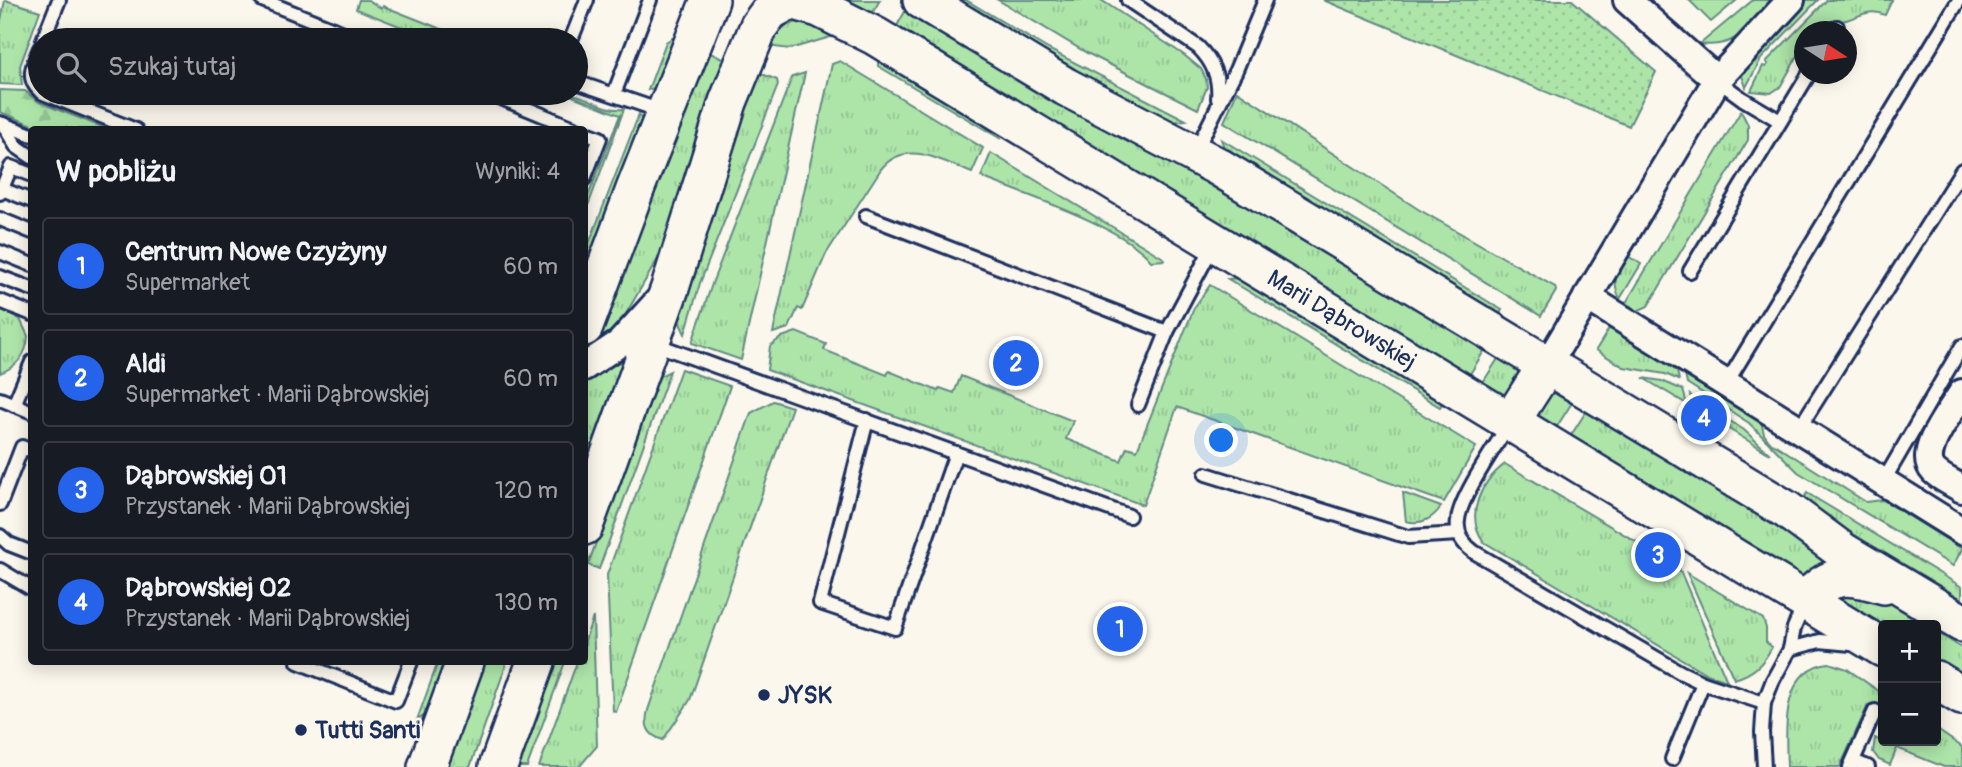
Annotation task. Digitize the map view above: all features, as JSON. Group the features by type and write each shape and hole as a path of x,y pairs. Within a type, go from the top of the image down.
{"street":[{"path":"591,301 710,0"},
{"path":"922,0 1066,87 1194,153 1787,510 1845,553 1962,623"},
{"path":"1628,0 1717,80"},
{"path":"1511,421 1717,80 1791,0"},
{"path":"588,515 670,288 710,154 746,54 766,15 781,1"},
{"name":"Marii Dąbrowskiej","path":"781,1 820,8 876,36 1878,647"},
{"path":"588,364 620,343 670,288"},
{"path":"1587,297 1962,531"},
{"path":"1962,393 1933,440 1928,458 1933,470 1962,489"},
{"path":"1806,601 1830,579 1844,577 1862,578 1918,596"},
{"path":"427,767 463,665"},
{"path":"520,707 522,665"},
{"path":"498,767 535,665"},
{"path":"1941,683 1962,696"}],"lane":[{"path":"48,28 59,0"},
{"path":"262,0 331,28"},
{"path":"575,28 587,0"},
{"path":"614,94 650,0"},
{"path":"1128,0 1206,55 1217,77 1218,103"},
{"path":"1194,153 1236,70 1265,0"},
{"path":"1726,384 1959,0"},
{"path":"1717,80 1780,121"},
{"path":"1690,271 1803,84"},
{"path":"588,86 665,112"},
{"path":"74,105 125,126"},
{"path":"518,105 569,126"},
{"path":"1,124 28,134"},
{"path":"1,124 16,146 28,154"},
{"path":"588,134 600,138 588,169"},
{"path":"28,173 11,167 1,191 28,200"},
{"path":"1798,430 1962,170"},
{"path":"866,216 1167,332"},
{"path":"0,219 28,230"},
{"path":"1138,405 1167,332 1215,243"},
{"path":"0,252 28,263"},
{"path":"0,277 28,288"},
{"path":"0,301 28,312"},
{"path":"650,342 1129,516"},
{"path":"1882,483 1962,346"},
{"path":"14,405 28,372"},
{"path":"0,399 28,410"},
{"path":"867,420 820,603 895,628 956,453"},
{"path":"1511,421 1461,506 1459,534 1465,545 1703,683 1764,703"},
{"path":"0,504 22,447 28,449"},
{"path":"1206,474 1408,537 1459,534"},
{"path":"0,536 9,544 28,551"},
{"path":"0,570 28,588"},
{"path":"1764,767 1764,703 1790,649 1794,628 1806,601"},
{"path":"1790,649 1829,640 1878,649"},
{"path":"306,665 396,701 410,665"},
{"path":"1672,759 1703,683"},
{"path":"1868,767 1852,764 1875,711"}],"green space":[{"path":"5,0 40,11 34,28 28,28 28,44 20,66 22,85 0,84 0,25"},
{"path":"359,0 368,0 381,8 383,6 439,28 404,28 356,9"},
{"path":"843,0 880,0 870,17"},
{"path":"954,0 966,0 1048,49 1186,120 1172,122 1072,72"},
{"path":"998,0 1101,0 1201,69 1207,87 1198,109 1087,53"},
{"path":"1323,0 1572,0 1656,72 1629,126"},
{"path":"1689,0 1737,0 1711,22"},
{"path":"1753,0 1774,0 1734,39 1713,45 1700,44"},
{"path":"1807,0 1818,0 1798,21 1794,21 1794,25 1761,59 1746,87 1741,73 1777,30"},
{"path":"1827,0 1892,0 1885,15 1875,12 1843,21 1806,21"},
{"path":"907,8 1163,152 1487,346 1467,379 894,31"},
{"path":"801,21 841,34 790,49 767,46 781,29"},
{"path":"1794,34 1794,62 1780,87 1771,93 1751,91 1763,66 1768,64 1766,62"},
{"path":"672,38 677,39 658,87 648,90 666,42"},
{"path":"707,52 728,60 663,250 620,324 614,332 594,346 648,200"},
{"path":"878,57 950,99 1001,139 878,66"},
{"path":"840,61 983,148 972,173 937,158 913,153 891,160 881,169 826,254 802,310 798,308 789,328 773,333 832,64"},
{"path":"757,72 777,80 778,85 700,283 685,334 678,319"},
{"path":"805,73 741,360 692,343 713,281 792,77"},
{"path":"0,90 25,91 28,93 28,105 47,105 99,126 35,126 0,112"},
{"path":"1237,91 1418,209 1555,287 1556,291 1541,316 1224,122"},
{"path":"588,99 609,108 624,109 588,206 588,196 620,115 588,102"},
{"path":"1741,111 1748,125 1748,140 1648,306 1635,312 1624,306"},
{"path":"639,114 643,123 596,248 588,252 588,246"},
{"path":"1221,139 1502,310 1497,318 1225,150"},
{"path":"991,153 1165,260 1151,261 1138,248 1097,224 981,177"},
{"path":"1626,255 1641,264 1620,299 1616,277"},
{"path":"1239,278 1444,400 1440,407 1228,279"},
{"path":"1210,285 1476,447 1444,502 1177,407 1143,505 767,370 770,346 782,337 796,332 826,344 824,350 887,375 889,371 938,391 940,388 954,393 961,376 1073,421 1066,439 1121,461 1127,447 1137,450 1194,308"},
{"path":"0,308 20,319 28,336 26,349 20,359 0,373"},
{"path":"1610,327 1676,367 1679,380 1665,374 1624,367 1596,350"},
{"path":"1501,354 1516,367 1518,375 1509,393 1500,395 1480,387"},
{"path":"625,357 627,359 588,470 588,377 599,374"},
{"path":"681,369 730,386 616,712 613,711 607,575"},
{"path":"670,371 599,569 588,565 653,383"},
{"path":"1684,372 1761,421 1769,441 1866,502 1883,500 1962,549 1953,566 1798,472 1749,423 1687,383"},
{"path":"1643,378 1662,381 1683,390 1687,404"},
{"path":"1558,390 1575,398 1554,431 1539,419 1537,411 1548,392"},
{"path":"1690,395 1744,430 1770,454 1694,408"},
{"path":"773,401 792,407 690,700 663,740 648,729 648,710 751,413"},
{"path":"1589,407 1846,562 1805,582 1568,440"},
{"path":"1505,464 1647,548 1645,553 1679,568 1727,681 1707,674 1484,542 1475,521 1478,500 1489,480"},
{"path":"1403,493 1441,507 1426,520 1406,521"},
{"path":"1807,493 1962,587 1962,599 1801,503"},
{"path":"1687,573 1763,619 1766,642 1772,647 1752,671 1734,679"},
{"path":"1832,594 1876,595 1917,620 1878,620 1878,628 1830,599"},
{"path":"593,617 597,746 579,767 539,767 576,665 588,665 588,631"},
{"path":"1941,635 1962,648 1962,679 1941,666"},
{"path":"1829,663 1847,669 1878,691 1878,709 1868,705 1840,767 1787,767 1789,704 1802,676 1813,667"},
{"path":"437,665 447,665 428,714 417,720"},
{"path":"481,665 506,665 470,767 444,767"},
{"path":"551,665 564,665 527,767 515,767"},
{"path":"1941,732 1962,747 1962,767 1944,767 1897,748 1890,765 1879,760 1873,752 1875,738 1878,740 1878,746 1941,746"}],"place":[{"name":"Aldi","path":"1016,363"},
{"name":"Dąbrowskiej 02","path":"1704,418"},
{"name":"Dąbrowskiej 01","path":"1658,555"},
{"name":"Centrum Nowe Czyżyny","path":"1120,629"},
{"name":"JYSK","path":"764,695"},
{"name":"Tutti Santi","path":"301,730"}]}
